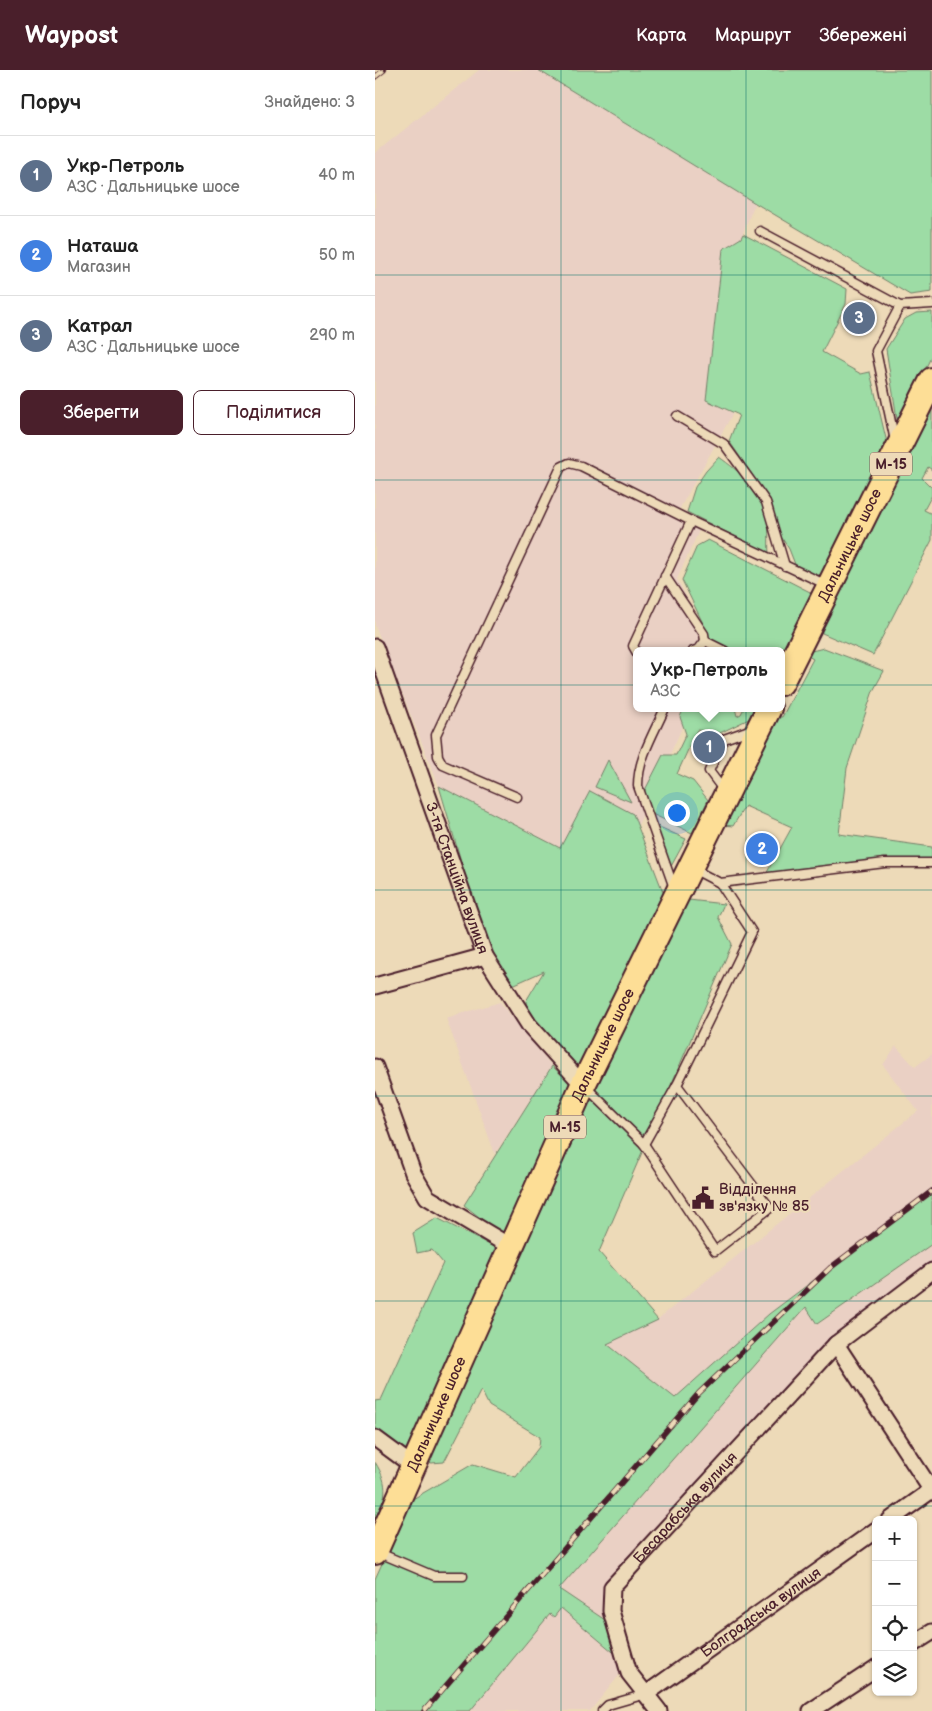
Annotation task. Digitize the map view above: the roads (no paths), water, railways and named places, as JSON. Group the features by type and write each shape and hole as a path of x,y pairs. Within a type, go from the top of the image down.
{"main road":[{"name":"Дальницьке шосе","path":"785,674 932,380"},
{"name":"Дальницьке шосе","path":"375,1551 583,1085 764,717"}],"street":[{"name":"3-тя Станційна вулиця","path":"375,647 485,956 529,1025 583,1085"},
{"path":"375,986 485,956"},
{"path":"375,1067 413,1173 427,1197 511,1247"},
{"name":"Бесарабська вулиця","path":"659,1711 629,1673 611,1611 612,1587 836,1344 932,1272"},
{"path":"836,1344 932,1490 896,1516"},
{"path":"375,1438 413,1466"},
{"name":"Болградська вулиця","path":"646,1694 872,1533"},
{"path":"917,1641 932,1632"},
{"path":"811,1711 872,1671"}],"lane":[{"path":"760,231 899,306 932,304"},
{"path":"897,450 876,351 899,306"},
{"path":"677,416 724,444 766,502 785,566"},
{"path":"517,796 443,765 438,756 436,735 561,467 569,463 581,466 691,521 830,586"},
{"path":"634,647 691,521"},
{"path":"665,576 704,634 705,642 701,647"},
{"path":"705,642 716,647"},
{"path":"663,712 642,759 638,772 638,786 677,894"},
{"path":"720,883 885,863 932,863"},
{"path":"644,1144 677,1085 752,932 720,883 690,868"},
{"path":"583,1085 644,1144 715,1251 770,1208 677,1085"},
{"path":"375,1551 434,1576 463,1576"},
{"path":"602,1711 608,1705 646,1694"}],"railway":[{"path":"375,77 384,70"},
{"path":"424,1711 699,1393 830,1268 932,1191"}],"place":[{"name":"Катрал","path":"859,318"},
{"name":"Укр-Петроль","path":"709,747"},
{"name":"Наташа","path":"762,849"},
{"name":"Відділення зв'язку № 85","path":"703,1198"}]}
